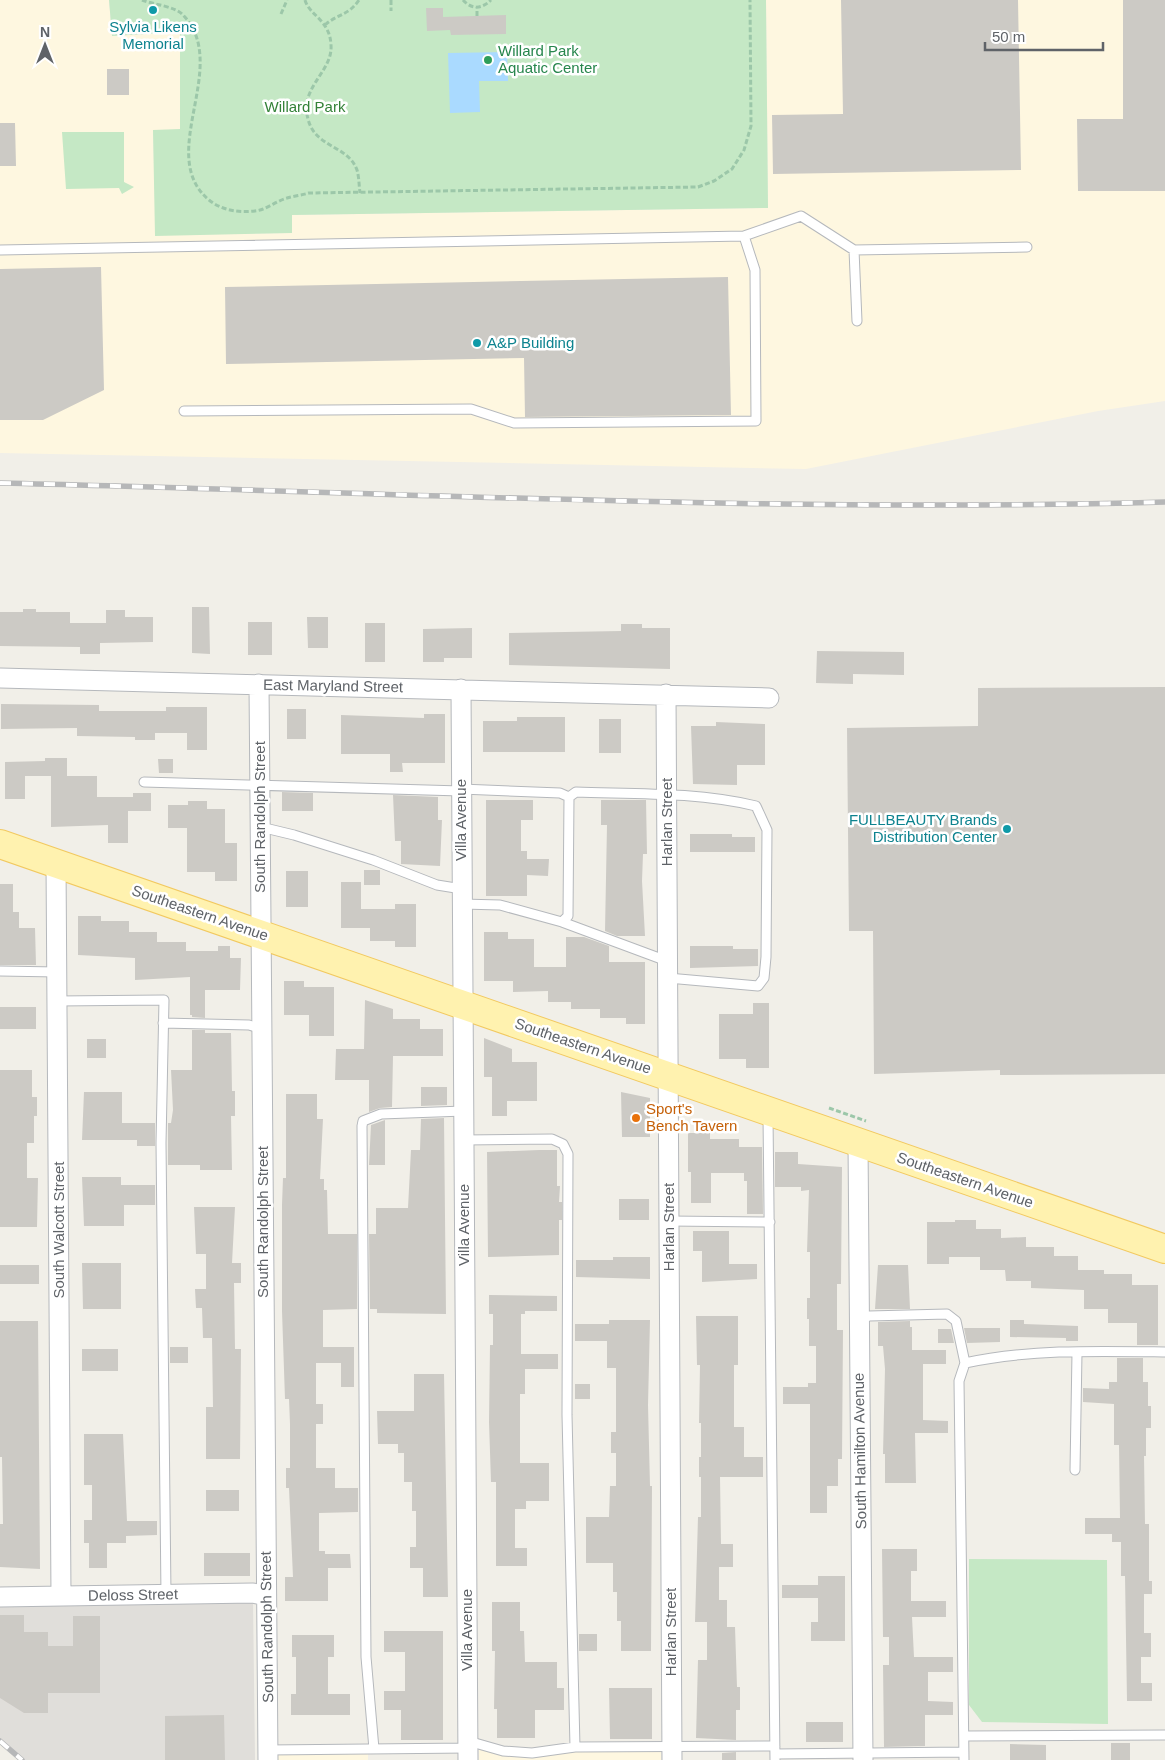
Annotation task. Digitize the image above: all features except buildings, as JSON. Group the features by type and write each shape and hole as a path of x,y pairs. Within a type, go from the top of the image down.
{"main road":[{"name":"Southeastern Avenue","path":"0,844 768,1111 859,1130 1165,1249"}],"street":[{"name":"East Maryland Street","path":"0,678 769,698"},
{"name":"South Randolph Street","path":"259,684 268,1755"},
{"name":"Villa Avenue","path":"461,690 468,1750"},
{"name":"Harlan Street","path":"666,694 672,1752"},
{"name":"South Walcott Street","path":"56,864 61,1596"},
{"name":"South Hamilton Avenue","path":"859,1130 863,1756"},
{"name":"Deloss Street","path":"0,1597 253,1593 266,1596"}],"lane":[{"path":"0,250 744,236 800,216 854,250 1027,247"},
{"path":"184,410 471,410 514,423 756,421 755,270 744,236"},
{"path":"854,250 857,322"},
{"path":"144,782 560,793 569,797"},
{"path":"260,829 269,829 294,835 373,860 462,897 562,922 668,970 758,986 764,978 766,957 767,830 756,806 733,800 667,794 576,792 569,797"},
{"path":"562,922 568,916 569,797"},
{"path":"0,971 57,972"},
{"path":"57,1001 164,1000 161,1143 166,1595"},
{"path":"163,1023 249,1025 262,1029"},
{"path":"374,1749 366,1657 362,1126 363,1121 381,1114 464,1111"},
{"path":"768,1111 775,1753"},
{"path":"464,1140 552,1139 563,1144 568,1154 567,1415 575,1747"},
{"path":"669,1221 770,1222"},
{"path":"268,1755 374,1749 532,1753 575,1747 672,1752 964,1756 959,1381 965,1363 956,1321 947,1314 869,1316 859,1320"},
{"path":"965,1363 994,1357 1077,1353 1165,1352"},
{"path":"1076,1470 1077,1353"},
{"path":"964,1736 1165,1735"}],"path":[{"path":"142,0 183,14 195,31 201,59 188,154 190,174 201,193 217,207 238,211 257,211 286,198 309,193 698,187 714,181 732,169 744,150 751,126 750,0"},
{"path":"281,14 287,0"},
{"path":"305,0 306,4 325,25 331,43 331,54 311,88 306,106 307,118 312,131 322,142 343,153 350,160 356,169 360,192"},
{"path":"325,25 331,20 344,15 359,0"},
{"path":"391,0 391,11"},
{"path":"463,0 472,7 483,7 491,0"},
{"path":"477,7 477,16"},
{"path":"838,1110 859,1130"}],"shaded area":[{"path":"0,0 109,0 112,36 180,32 180,130 153,130 156,235 292,233 292,215 768,208 766,0 1165,0 1165,401 1098,411 806,469 0,453"},
{"path":"253,1602 255,1760 22,1760 0,1741 0,1605"},
{"path":"479,1743 503,1751 661,1745 661,1760 479,1760"},
{"path":"368,1749 368,1760 276,1760 276,1750"}],"green space":[{"name":"Willard Park","path":"109,0 766,0 768,208 292,215 292,233 155,236 153,130 180,129 180,32 112,36"},
{"path":"62,132 124,132 124,182 134,187 122,194 119,188 66,189"},
{"path":"969,1559 1107,1560 1108,1724 982,1722 969,1705"}],"water":[{"path":"507,52 508,81 479,81 480,112 450,113 448,53"}],"railway":[{"path":"0,483 728,503 1019,505 1165,502"},
{"path":"0,1741 22,1760"}],"place":[{"name":"Sylvia Likens Memorial","path":"153,10"},
{"name":"Willard Park Aquatic Center","path":"488,60"},
{"name":"A&P Building","path":"477,343"},
{"name":"FULLBEAUTY Brands Distribution Center","path":"1007,829"},
{"name":"Sport's Bench Tavern","path":"636,1118"}]}
